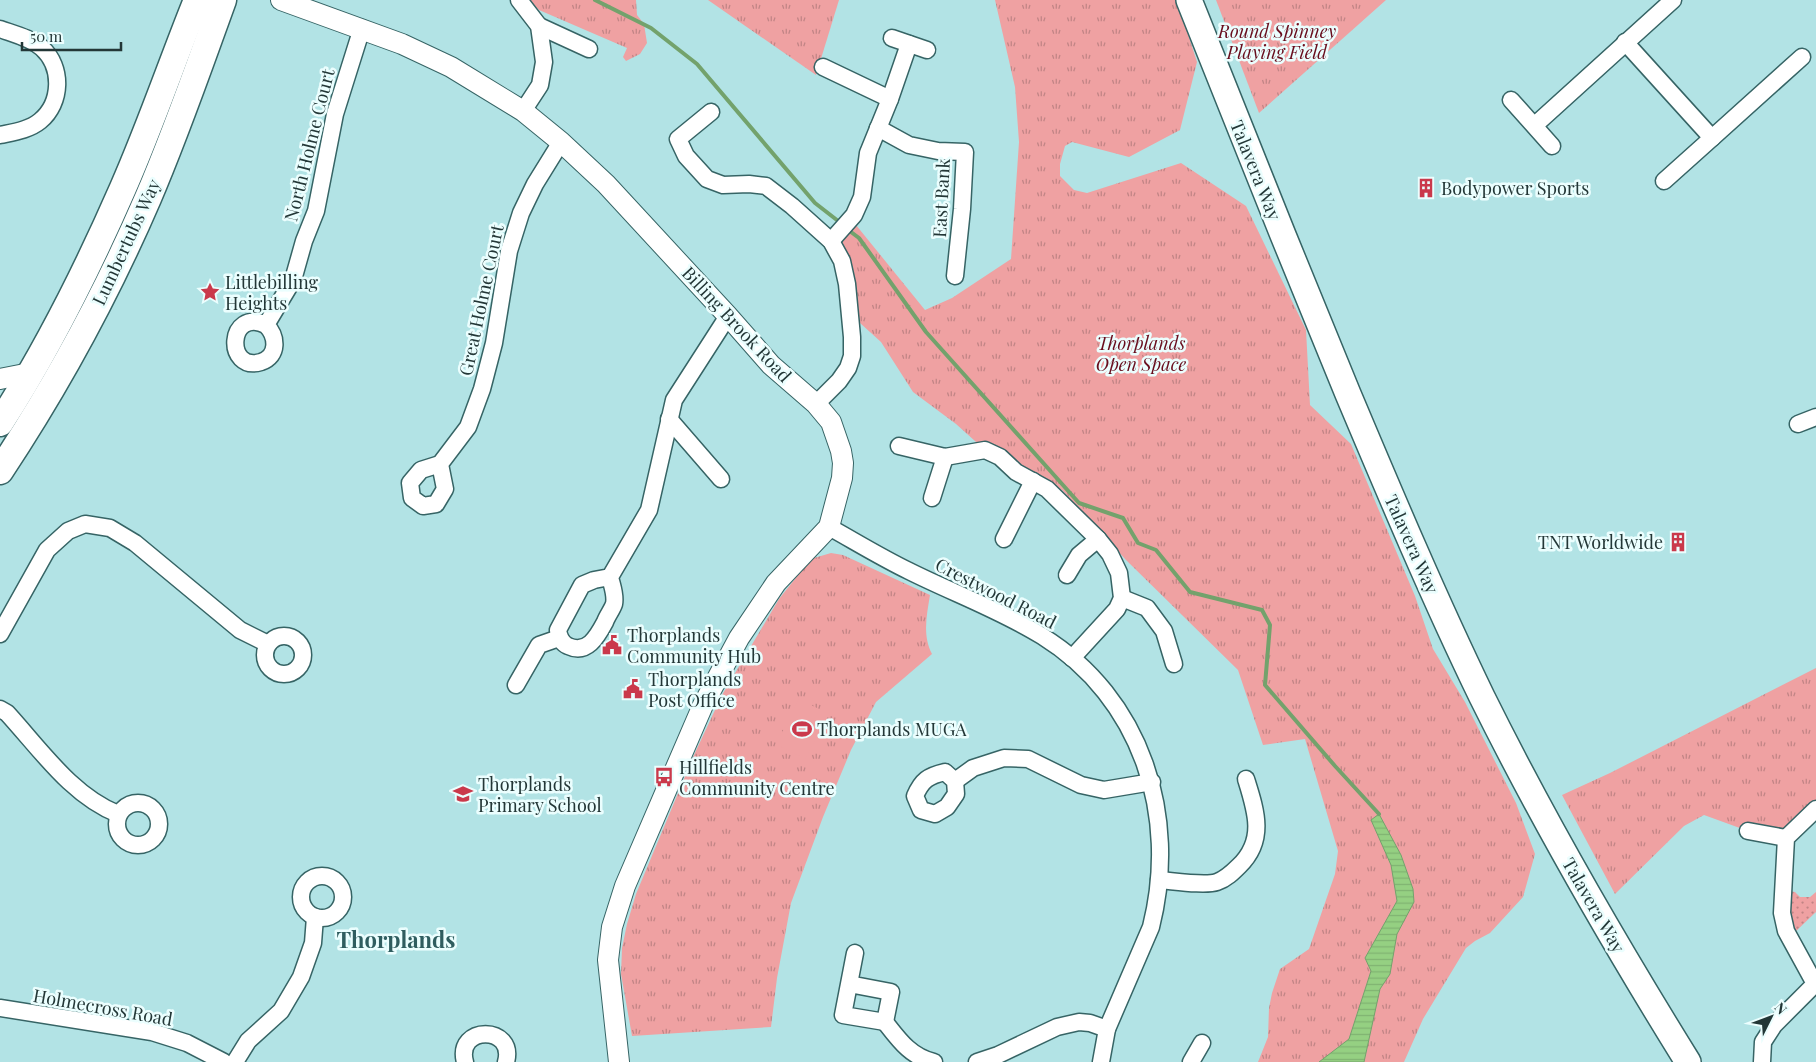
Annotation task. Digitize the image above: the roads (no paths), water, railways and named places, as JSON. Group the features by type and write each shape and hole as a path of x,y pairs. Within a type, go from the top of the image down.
{"highway":[{"name":"Lumbertubs Way","path":"1,418 30,373 67,305 124,187 197,0"},
{"name":"Lumbertubs Way","path":"0,471 27,431 90,320 148,198 223,0"}],"main road":[{"name":"Talavera Way","path":"1189,0 1277,224 1428,583 1520,772 1573,868 1688,1062"}],"street":[{"name":"Billing Brook Road","path":"281,0 362,28 451,67 523,112 561,142 606,184 771,365 816,404 831,422 842,451 842,478 837,503 829,527 776,583 739,638 703,705 625,886 612,927 608,960 619,1062"},
{"path":"519,0 539,26 590,49"},
{"path":"1535,126 1673,0"},
{"path":"523,112 540,85 544,62 539,26"},
{"name":"North Holme Court","path":"266,325 292,280 316,211 335,114 362,28"},
{"path":"0,29 32,42 47,53 56,70 58,88 52,106 41,121 24,130 0,135"},
{"path":"892,38 927,50"},
{"path":"1626,42 1712,138"},
{"path":"831,241 854,215 862,197 868,153 890,99 909,44"},
{"path":"1664,181 1802,57"},
{"path":"823,66 890,99"},
{"path":"1511,100 1552,146"},
{"path":"711,112 678,140 686,156 707,180 723,185 749,184 766,186 792,206 831,241 842,260 847,284 852,356 848,368 839,381 816,404"},
{"name":"East Bank","path":"878,128 909,145 938,151 965,152 956,276"},
{"name":"Great Holme Court","path":"440,464 468,427 482,390 494,344 509,251 521,213 561,142"},
{"path":"610,577 594,580 582,585 558,630 559,638 566,645 576,649 585,648 591,643 614,604 614,591 610,577 648,510 674,400 728,316"},
{"path":"0,379 30,373"},
{"path":"1798,424 1816,417"},
{"path":"1,418 27,431"},
{"path":"669,419 722,479"},
{"path":"899,446 945,457 985,450 1000,456 1016,472 1047,489 1098,539 1110,554 1119,573 1122,598 1117,609 1072,658"},
{"path":"932,498 945,457"},
{"path":"1004,539 1033,481"},
{"path":"0,634 47,550 68,531 85,524 110,528 135,543 240,630 268,644"},
{"name":"Crestwood Road","path":"829,527 908,571 1010,618 1043,636 1072,658 1093,678 1119,711 1142,756 1152,782 1161,834 1159,880 1151,927 1107,1029 1101,1062"},
{"path":"1067,575 1079,556 1098,539"},
{"path":"1122,598 1147,608 1164,630 1174,664"},
{"path":"516,685 540,645 559,638"},
{"path":"0,709 7,714 74,786 104,809 118,814"},
{"path":"954,780 973,768 1004,758 1028,759 1081,785 1104,790 1152,782"},
{"path":"1159,880 1217,882 1232,874 1248,857 1256,836 1256,811 1246,780"},
{"path":"1762,1062 1763,1042 1774,1025 1815,985 1786,931 1782,913 1786,838 1816,808"},
{"path":"1748,831 1786,838"},
{"path":"235,1062 248,1041 280,1011 301,977 313,942 315,917"},
{"path":"855,953 843,1015 885,1022 907,1050 934,1062"},
{"path":"849,984 891,992 885,1022"},
{"name":"Holmecross Road","path":"0,1008 152,1032 187,1043 224,1062"},
{"path":"977,1062 998,1055 1057,1027 1079,1022 1090,1023 1107,1029"},
{"path":"465,1062 464,1050 467,1044 472,1038 486,1034 497,1037 503,1042 506,1049 506,1062"},
{"path":"1191,1062 1202,1043"}],"waterway":[{"path":"595,0 651,28 697,64 815,203 842,224"},
{"path":"847,229 859,238 926,332 1079,503 1123,518 1138,543 1156,550 1190,592 1262,610 1270,625 1265,685 1379,814"}],"place":[{"name":"Bodypower Sports","path":"1426,188"},
{"name":"Littlebilling Heights","path":"210,292"},
{"name":"TNT Worldwide","path":"1678,542"},
{"name":"Thorplands Community Hub","path":"612,645"},
{"name":"Thorplands Post Office","path":"633,689"},
{"name":"Thorplands MUGA","path":"802,729"},
{"name":"Hillfields Community Centre","path":"664,777"},
{"name":"Thorplands Primary School","path":"463,794"}],"district":[{"name":"Thorplands","path":"396,939"}],"park label":[{"name":"Round Spinney Playing Field","path":"1277,41"},
{"name":"Thorplands Open Space","path":"1141,353"}]}
